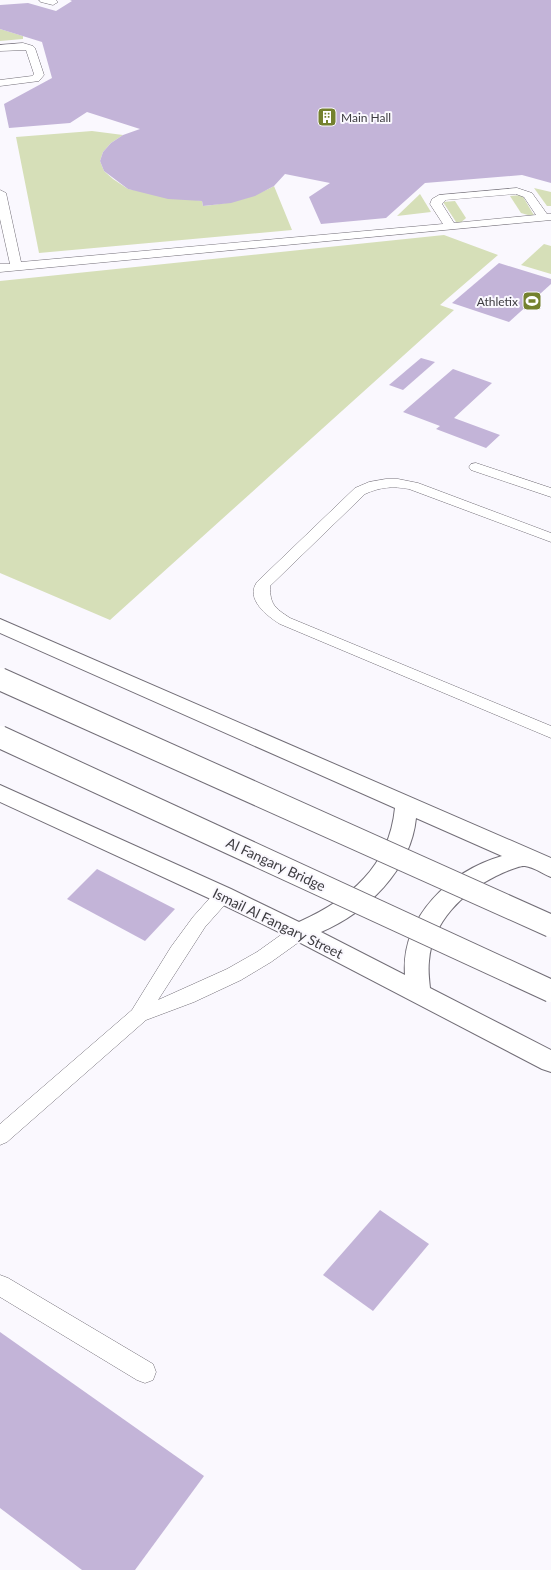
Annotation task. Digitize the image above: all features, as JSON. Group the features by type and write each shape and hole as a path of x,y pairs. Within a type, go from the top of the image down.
{"main road":[{"path":"0,625 551,868"},
{"path":"0,679 551,926"},
{"name":"Al Fangary Bridge","path":"0,737 551,991"},
{"name":"Ismail Al Fangary Street","path":"0,793 223,895 299,932 551,1062"},
{"path":"299,932 331,918 357,899 379,878 393,854 403,830 406,805"},
{"path":"418,994 417,957 426,929 442,903 465,883 493,867 527,857"}],"lane":[{"path":"0,48 23,46 30,48 39,77 34,79 0,83"},
{"path":"451,228 436,204 438,198 443,196 517,190 528,195 547,218"},
{"path":"0,193 16,266"},
{"path":"0,268 451,228 547,218"},
{"path":"476,467 551,493"},
{"path":"551,538 413,486 394,482 375,484 360,491 262,585 262,598 269,611 285,621 551,732"},
{"path":"0,1136 139,1016 178,952 199,922 223,895"},
{"path":"139,1016 184,999 226,979 264,957 299,932"},
{"path":"0,1285 145,1372"}],"green space":[{"path":"0,29 23,36 23,39 0,41"},
{"path":"92,131 123,135 111,143 103,152 100,161 104,171 128,189 202,201 203,206 240,200 274,186 292,230 39,253 16,137"},
{"path":"534,188 551,192 551,206 547,206"},
{"path":"420,194 431,212 397,216"},
{"path":"522,195 535,217 521,213 510,196"},
{"path":"455,201 466,218 458,225 443,202"},
{"path":"444,235 498,255 440,305 454,310 110,620 0,573 0,281"},
{"path":"544,244 551,246 551,274 521,265"}],"building":[{"name":"Main Hall","path":"70,0 551,0 551,183 522,175 425,183 386,218 321,224 309,197 330,183 285,174 274,186 255,196 231,203 203,206 202,201 168,199 128,189 104,171 100,161 103,152 111,143 123,135 140,129 87,112 70,123 9,128 4,104 52,78 42,42 0,29 0,5 28,3 56,11 72,1"},
{"path":"499,263 551,279 551,284 509,322 452,303"},
{"path":"421,358 435,362 403,390 389,385"},
{"path":"453,369 492,383 454,418 500,435 486,448 436,429 440,426 403,412"},
{"path":"97,869 175,909 145,941 67,899"},
{"path":"380,1210 429,1244 373,1311 323,1275"},
{"path":"0,1332 204,1476 135,1570 82,1570 0,1508"}],"place":[{"name":"Main Hall","path":"327,117"},
{"name":"Athletix","path":"532,301"}]}
